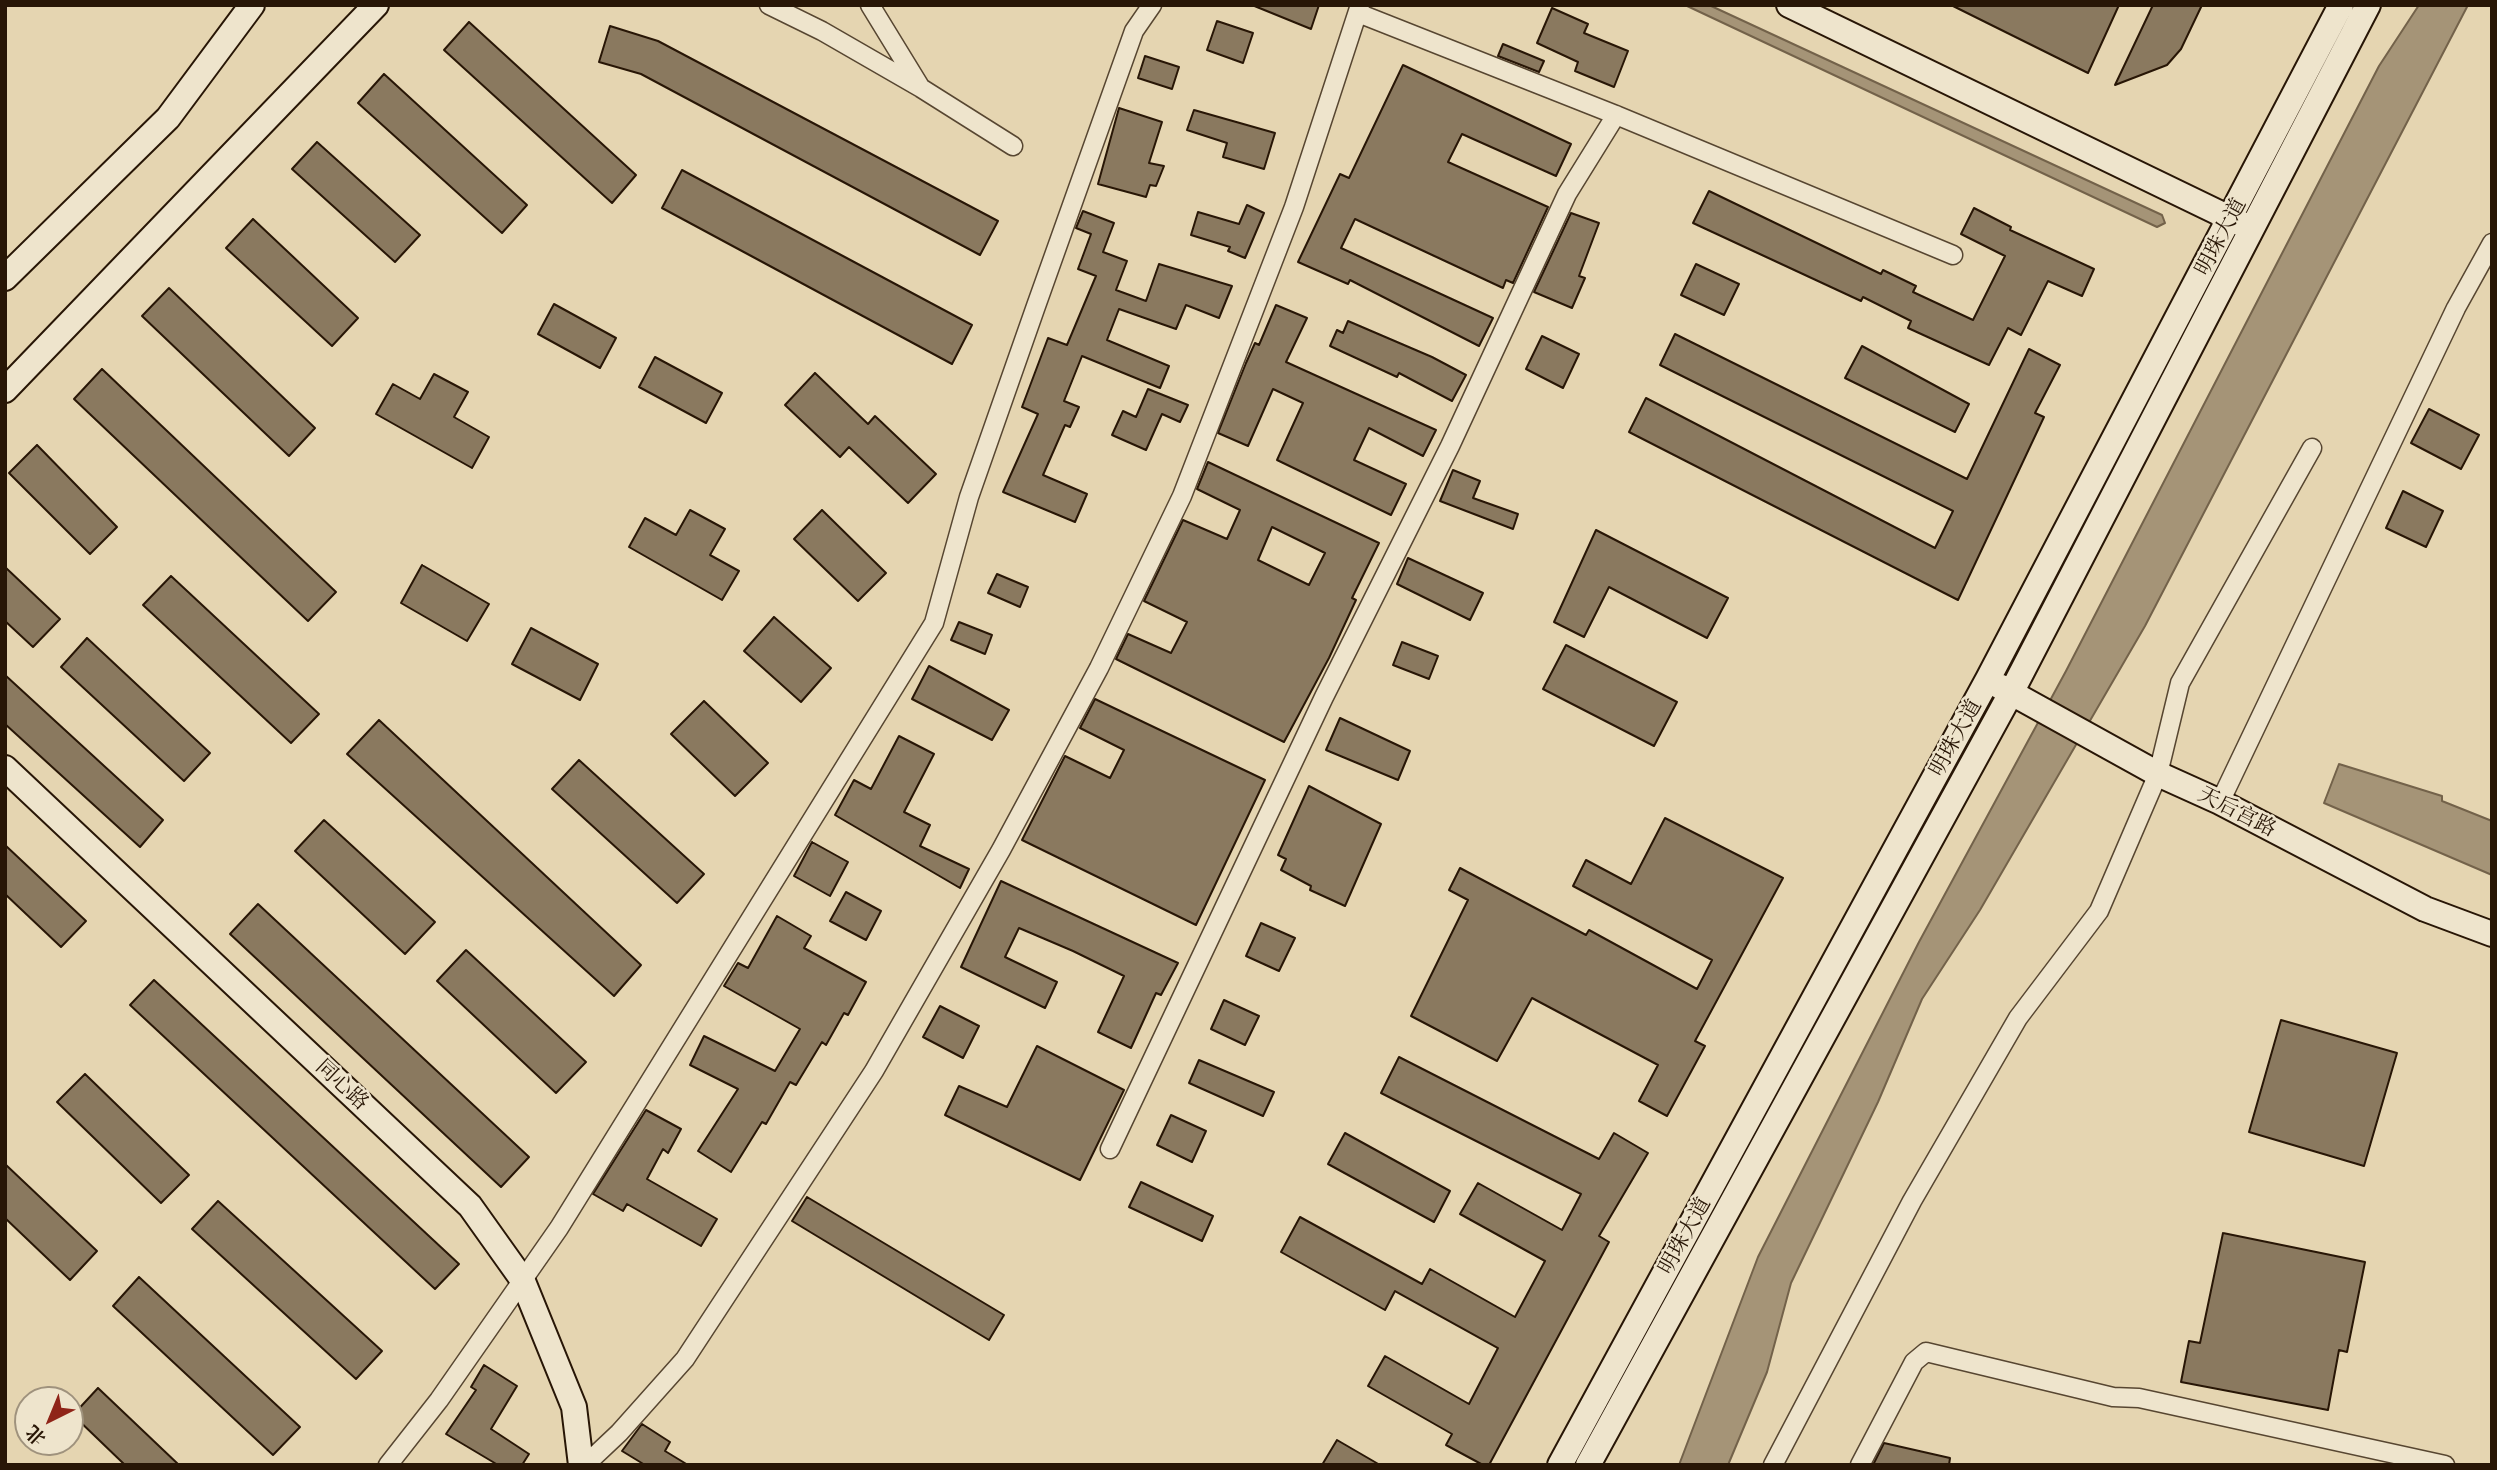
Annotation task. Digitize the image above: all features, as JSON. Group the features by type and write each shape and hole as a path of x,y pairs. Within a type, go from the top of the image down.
{"main road":[{"path":"5,278 168,118 252,5"},
{"path":"5,390 376,5"},
{"path":"1789,5 2253,229"},
{"name":"明珠大道","path":"1560,1465 1988,679 2341,5"},
{"name":"明珠大道","path":"1588,1465 2019,698 2368,5"},
{"name":"天后宫路","path":"1988,679 2158,774 2220,802 2425,909 2492,934"},
{"name":"同心路","path":"5,768 470,1206 522,1279 574,1407 583,1465"}],"street":[{"path":"769,5 921,88 1013,146"},
{"path":"870,5 921,88"},
{"path":"388,1465 439,1400 559,1228 934,623 969,497 1009,382 1134,31 1152,5"},
{"path":"583,1465 619,1433 685,1359 874,1071 1001,850 1099,668 1182,496 1294,207 1359,9 1953,255"},
{"path":"1110,1149 1324,697 1450,446 1567,194 1616,114"},
{"path":"2220,802 2456,308 2492,243"},
{"path":"1773,1465 1912,1201 2018,1018 2099,911 2158,774 2180,682 2312,448"},
{"path":"1860,1465 1914,1362 1926,1352 2113,1397 2139,1398 2445,1465"}],"shaded area":[{"path":"1685,5 1709,5 2162,215 2165,223 2157,227"},
{"path":"2419,5 2468,5 2145,626 1980,910 1922,999 1878,1102 1791,1283 1767,1372 1728,1465 1679,1465 1758,1257 1919,942 2066,671 2379,66"},
{"path":"2339,764 2442,796 2442,801 2492,821 2492,875 2324,803"}],"building":[{"path":"1252,5 1319,5 1311,29"},
{"path":"1951,5 2119,5 2088,73"},
{"path":"2153,5 2202,5 2181,49 2167,65 2115,85"},
{"path":"1552,8 1588,24 1584,33 1628,51 1614,87 1575,71 1578,62 1537,43"},
{"path":"1217,21 1253,33 1243,63 1207,50"},
{"path":"469,22 636,175 612,203 444,50"},
{"path":"610,26 658,41 998,221 980,255 641,74 599,62"},
{"path":"1503,44 1544,61 1539,72 1498,56"},
{"path":"1145,56 1179,67 1172,89 1138,78"},
{"path":"1403,65 1571,144 1556,176 1462,134 1448,162 1548,207 1513,283 1506,280 1503,288 1355,219 1341,248 1493,318 1479,346 1350,280 1348,284 1298,262 1340,174 1349,178"},
{"path":"384,74 527,205 502,233 358,103"},
{"path":"1119,108 1162,122 1149,163 1164,166 1156,186 1150,185 1146,197 1098,184"},
{"path":"1194,110 1275,133 1264,169 1223,157 1227,143 1187,130"},
{"path":"317,142 420,235 395,262 292,169"},
{"path":"682,170 972,325 952,364 662,208"},
{"path":"1709,191 1881,274 1883,270 1916,286 1913,292 1973,320 2005,256 1961,234 1974,208 2011,227 2010,230 2094,269 2082,296 2048,281 2021,335 2008,328 1989,365 1908,328 1911,321 1863,297 1861,301 1693,223"},
{"path":"1247,205 1264,213 1245,258 1228,251 1230,247 1191,235 1198,212 1239,224"},
{"path":"1083,211 1114,223 1103,252 1127,261 1116,290 1146,301 1159,264 1232,286 1219,318 1186,305 1176,329 1119,309 1107,340 1169,366 1160,388 1082,356 1064,401 1079,407 1070,427 1065,425 1043,475 1087,494 1075,522 1003,492 1038,414 1022,407 1048,338 1067,345 1096,276 1078,269 1091,234 1076,228"},
{"path":"1571,213 1599,223 1579,276 1585,278 1572,308 1534,292"},
{"path":"253,219 358,318 332,346 226,248"},
{"path":"1696,264 1739,284 1724,315 1681,295"},
{"path":"169,288 315,428 289,456 142,316"},
{"path":"554,304 616,338 600,368 538,334"},
{"path":"1276,305 1307,318 1286,362 1436,430 1423,456 1369,428 1354,460 1406,484 1391,515 1277,460 1303,403 1273,389 1248,446 1218,433 1255,343 1259,345"},
{"path":"1348,321 1432,357 1466,375 1452,401 1399,373 1397,377 1330,346 1337,330 1343,333"},
{"path":"1675,334 1967,479 2029,349 2060,365 2035,413 2044,417 1958,600 1629,432 1646,398 1935,548 1953,511 1660,365"},
{"path":"1542,336 1579,354 1563,388 1526,369"},
{"path":"1862,346 1969,404 1955,432 1845,378"},
{"path":"655,357 722,393 706,423 639,387"},
{"path":"102,369 336,592 308,621 74,399"},
{"path":"815,373 868,424 875,416 936,474 908,503 849,447 840,457 785,405"},
{"path":"434,374 468,392 454,417 489,437 472,468 376,414 393,384 420,399"},
{"path":"1148,389 1188,405 1180,422 1162,414 1146,450 1112,435 1123,411 1136,417"},
{"path":"2429,409 2479,435 2461,469 2411,443"},
{"path":"37,445 117,527 90,554 9,473"},
{"path":"1208,462 1379,543 1352,598 1356,600 1329,658 1284,742 1116,659 1128,634 1171,653 1187,622 1144,601 1183,520 1227,539 1240,510 1197,489","holes":["1272,527 1325,553 1309,585 1258,560"]},
{"path":"1453,470 1480,481 1473,498 1518,514 1513,529 1440,501"},
{"path":"2403,491 2443,511 2426,547 2386,528"},
{"path":"690,510 725,529 710,555 739,571 722,600 629,547 645,518 676,535"},
{"path":"822,510 886,573 858,601 794,539"},
{"path":"1596,530 1728,598 1707,638 1609,587 1584,637 1554,622"},
{"path":"1408,558 1483,593 1470,620 1397,584"},
{"path":"422,565 489,604 467,641 401,603"},
{"path":"5,567 60,619 33,647 5,621"},
{"path":"997,574 1028,587 1020,607 988,593"},
{"path":"171,576 319,714 291,743 143,605"},
{"path":"774,617 831,668 801,702 744,651"},
{"path":"959,622 992,635 985,654 951,640"},
{"path":"531,628 598,664 580,700 512,664"},
{"path":"87,638 210,753 184,781 61,667"},
{"path":"1402,642 1438,656 1429,679 1393,665"},
{"path":"1566,645 1677,702 1654,746 1543,689"},
{"path":"929,666 1009,710 992,740 912,699"},
{"path":"5,675 163,820 140,847 5,724"},
{"path":"1095,699 1265,780 1196,925 1022,840 1065,756 1110,778 1124,750 1080,728"},
{"path":"704,701 768,763 735,796 671,734"},
{"path":"1340,718 1410,751 1398,780 1326,750"},
{"path":"379,720 641,965 614,996 347,754"},
{"path":"899,736 934,754 904,812 930,825 920,846 969,869 960,888 835,815 854,780 871,789"},
{"path":"579,760 704,874 677,903 552,789"},
{"path":"1309,786 1381,824 1345,906 1310,890 1311,886 1281,870 1286,859 1278,855"},
{"path":"1665,818 1783,878 1695,1041 1705,1046 1667,1116 1639,1101 1658,1065 1532,998 1497,1061 1411,1016 1468,900 1449,890 1460,868 1586,935 1589,930 1697,989 1712,960 1573,886 1586,860 1631,884"},
{"path":"324,820 435,922 405,954 295,851"},
{"path":"812,842 848,862 830,896 794,876"},
{"path":"5,845 86,921 61,947 5,894"},
{"path":"1001,881 1178,963 1161,995 1156,993 1131,1048 1098,1032 1124,976 1073,951 1019,928 1005,957 1057,982 1045,1008 961,967"},
{"path":"846,892 881,911 866,940 830,921"},
{"path":"258,904 529,1157 501,1187 230,934"},
{"path":"777,916 811,936 804,948 866,982 848,1015 844,1013 826,1045 822,1042 796,1085 790,1082 766,1124 762,1122 731,1172 698,1151 738,1089 690,1065 704,1036 775,1071 800,1029 724,986 738,963 748,968"},
{"path":"1261,923 1295,938 1279,971 1246,956"},
{"path":"466,950 586,1062 556,1093 437,981"},
{"path":"154,980 459,1264 435,1289 130,1005"},
{"path":"1224,1000 1259,1016 1245,1045 1211,1029"},
{"path":"940,1006 979,1026 963,1058 923,1037"},
{"path":"2281,1020 2397,1053 2364,1166 2249,1132"},
{"path":"1037,1046 1124,1090 1080,1180 945,1115 959,1086 1007,1107"},
{"path":"1399,1057 1599,1159 1614,1133 1648,1153 1599,1236 1609,1242 1489,1465 1483,1465 1446,1445 1452,1434 1368,1386 1385,1356 1469,1404 1498,1348 1395,1291 1385,1310 1281,1252 1300,1217 1422,1284 1430,1269 1515,1317 1545,1261 1460,1214 1478,1183 1562,1230 1581,1194 1381,1093"},
{"path":"1199,1060 1274,1092 1263,1116 1189,1083"},
{"path":"85,1074 189,1175 161,1203 57,1102"},
{"path":"646,1110 681,1129 668,1153 663,1149 647,1179 717,1219 701,1246 627,1204 623,1211 593,1194"},
{"path":"1171,1115 1206,1131 1192,1162 1157,1145"},
{"path":"1345,1133 1450,1191 1434,1222 1328,1164"},
{"path":"5,1164 97,1251 70,1280 5,1218"},
{"path":"1141,1182 1213,1216 1202,1241 1129,1207"},
{"path":"807,1197 1004,1315 989,1340 792,1221"},
{"path":"218,1201 382,1351 356,1379 192,1229"},
{"path":"2223,1233 2365,1262 2347,1352 2339,1350 2328,1410 2181,1382 2189,1341 2200,1343"},
{"path":"139,1277 300,1427 273,1455 113,1306"},
{"path":"484,1365 517,1386 491,1429 529,1454 522,1465 498,1465 446,1434 476,1390 471,1387"},
{"path":"98,1388 179,1465 125,1465 84,1426 84,1403"},
{"path":"642,1424 670,1442 665,1451 688,1465 645,1465 622,1451"},
{"path":"1337,1440 1380,1465 1322,1465"},
{"path":"1884,1443 1950,1458 1949,1465 1873,1465"}]}
